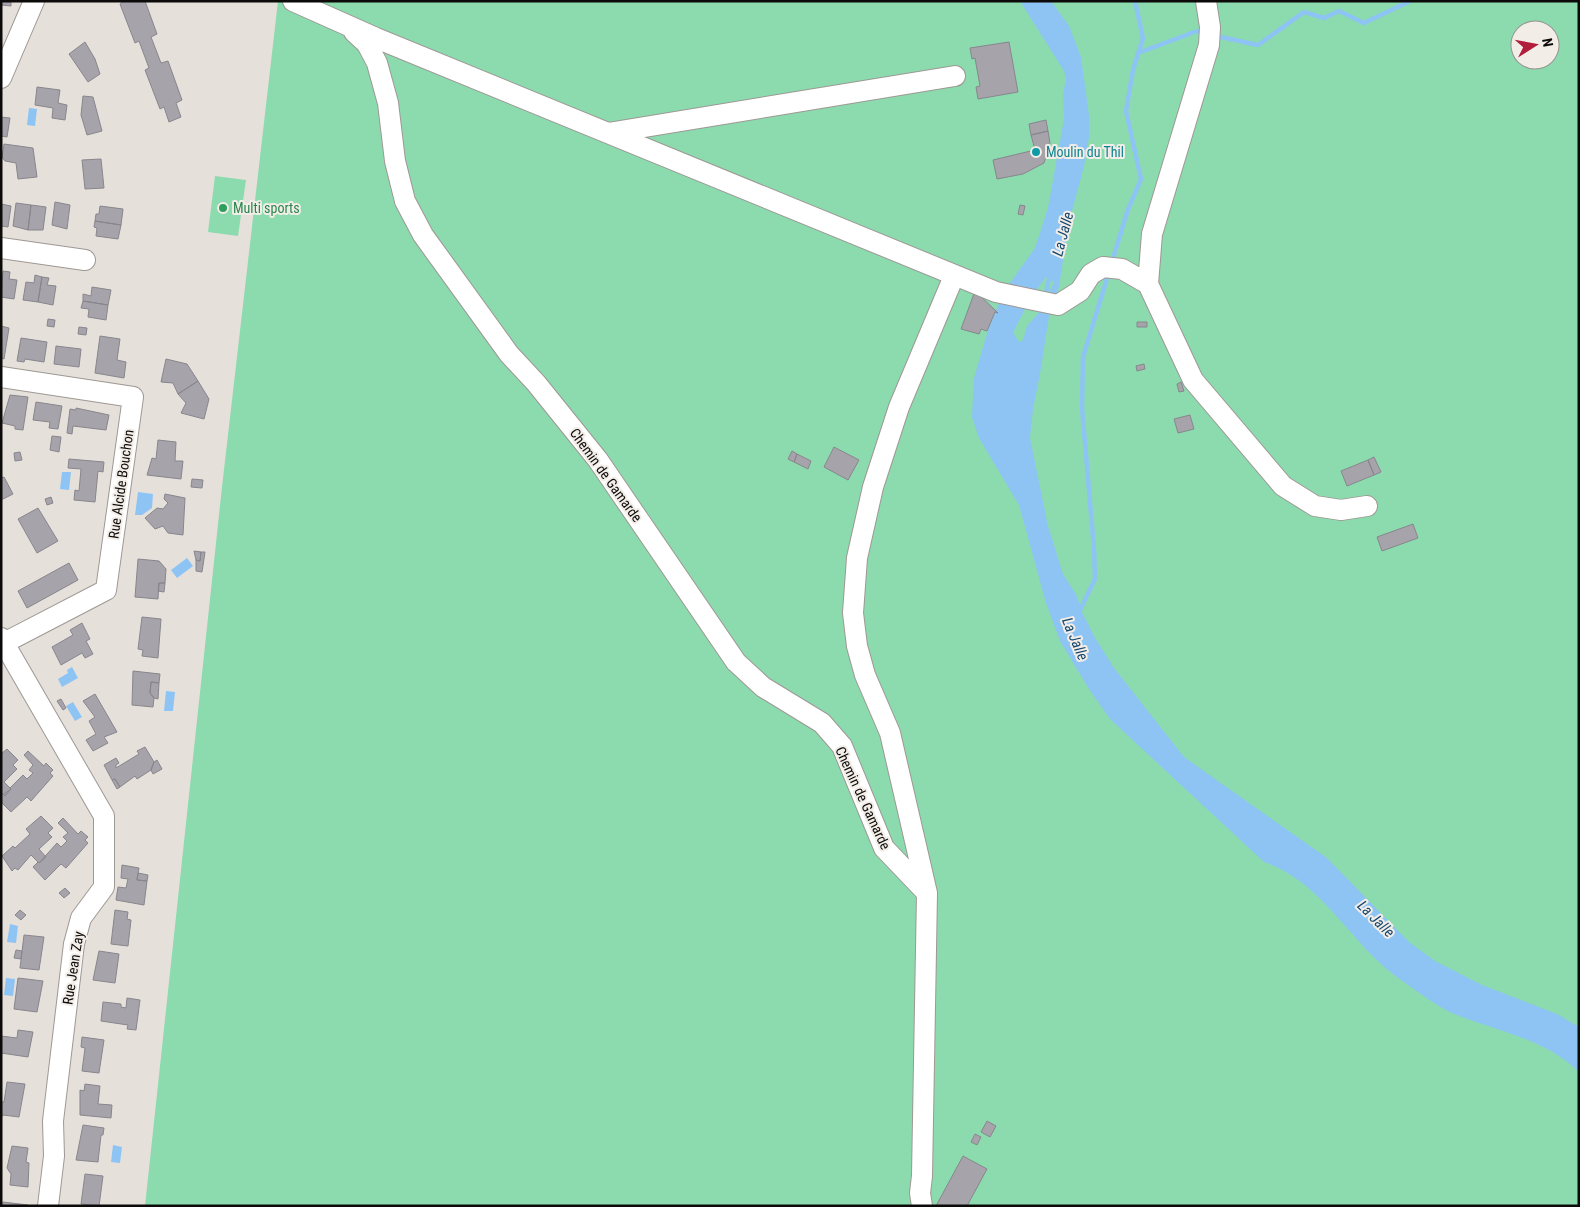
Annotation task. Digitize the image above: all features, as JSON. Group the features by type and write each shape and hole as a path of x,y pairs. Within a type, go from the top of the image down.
{"street":[{"path":"1,78 34,1"},
{"path":"293,1 376,38 996,292 1058,305 1080,291 1091,274 1112,268 1148,284"},
{"path":"1206,1 1210,36 1152,234 1148,284 1193,380 1283,486 1315,506 1341,510 1367,506"},
{"name":"Chemin de Gamarde","path":"343,22 367,44 377,63 388,103 404,202 423,235 509,354 536,383 598,460 736,662 763,687 822,723 842,746 884,848 926,893"},
{"path":"608,134 955,76"},
{"path":"1,248 85,260"},
{"path":"922,1206 920,1192 922,1176 926,893 890,733 865,675 857,646 853,613 857,558 873,487 899,407 954,276"},
{"name":"Rue Alcide Bouchon","path":"1,377 133,398 106,590 2,644"},
{"name":"Rue Jean Zay","path":"2,644 104,816 104,887 81,918 74,944 53,1121 54,1156 48,1206"}],"green space":[{"path":"278,1 1579,1 1579,1206 145,1206 222,487"},
{"path":"215,176 246,180 238,236 208,232"}],"water":[{"path":"1020,1 1051,1 1069,26 1081,57 1089,115 1089,137 1084,166 1068,226 1059,287 1050,310 1033,409 1030,438 1048,526 1063,574 1077,596 1081,610 1094,636 1114,668 1184,757 1327,858 1409,942 1435,961 1482,985 1557,1014 1579,1027 1579,1072 1566,1060 1535,1043 1446,1010 1383,966 1321,899 1285,871 1264,862 1110,719 1060,641 1046,603 1019,505 979,438 972,417 974,378 989,327 1005,290 1035,248 1048,208 1064,119 1063,94 1066,79 1064,71","holes":["1046,277 1054,282 1042,309 1027,326 1023,340 1019,342 1013,333 1030,299"]},
{"path":"29,108 37,109 35,126 27,125"},
{"path":"62,472 71,472 69,490 60,489"},
{"path":"138,492 153,494 152,508 142,515 135,515"},
{"path":"187,558 193,566 177,578 171,570"},
{"path":"72,667 78,678 62,687 58,679 68,673 67,670"},
{"path":"166,691 175,692 173,711 164,711"},
{"path":"73,702 82,717 75,721 66,706"},
{"path":"10,924 18,926 16,943 7,942"},
{"path":"6,978 15,979 13,996 4,995"},
{"path":"113,1145 122,1147 120,1163 111,1162"}],"building":[{"path":"1,1 11,1 11,6 1,5"},
{"path":"124,1 145,1 157,34 151,37 161,63 168,61 182,100 176,103 181,117 169,122 164,107 160,109 145,70 149,68 139,41 135,43 120,4"},
{"path":"85,42 95,59 100,74 88,82 69,54"},
{"path":"1009,42 1018,92 978,99 976,87 980,86 975,58 972,59 970,48"},
{"path":"37,87 60,90 58,103 67,105 65,120 52,118 53,108 35,105"},
{"path":"83,96 93,97 102,131 87,135 81,115"},
{"path":"1,117 10,118 7,137 1,136"},
{"path":"1046,120 1048,131 1031,135 1029,124"},
{"name":"Moulin du Thil","path":"1048,131 1050,143 1044,163 1023,174 997,179 993,160 1035,150 1031,135"},
{"path":"4,144 33,148 37,177 18,179 16,163 5,161 2,157"},
{"path":"101,159 104,188 85,189 82,160"},
{"path":"55,202 70,205 67,229 52,225"},
{"path":"16,203 31,205 28,230 13,226"},
{"path":"1,204 11,206 8,227 1,226"},
{"path":"31,205 46,207 43,230 28,230"},
{"path":"1020,205 1025,206 1023,215 1018,214"},
{"path":"100,206 123,209 121,225 95,221 96,214 99,214"},
{"path":"95,221 121,225 118,239 96,236 97,228 94,227"},
{"path":"3,271 10,272 9,279 17,280 14,299 1,297"},
{"path":"35,275 42,277 38,302 23,300 26,282 34,283"},
{"path":"42,277 49,278 47,285 56,286 53,305 38,302"},
{"path":"92,287 111,290 108,305 83,301 83,294 91,296"},
{"path":"975,291 998,313 995,312 987,331 981,329 979,334 961,329"},
{"path":"83,301 108,305 106,320 88,317 89,309 81,308"},
{"path":"48,319 55,320 54,327 47,326"},
{"path":"1137,322 1147,322 1147,327 1137,327"},
{"path":"1,326 9,328 4,359 1,358"},
{"path":"79,327 87,328 86,335 78,334"},
{"path":"100,336 120,339 117,360 126,362 124,378 95,373"},
{"path":"21,338 47,342 44,362 25,359 24,362 17,361"},
{"path":"56,346 81,349 79,367 54,364"},
{"path":"166,359 187,364 198,381 178,394 173,383 161,382"},
{"path":"1144,364 1145,369 1137,371 1136,366"},
{"path":"198,381 209,399 204,419 181,413 186,403 178,394"},
{"path":"1181,382 1184,391 1179,392 1177,384"},
{"path":"10,395 28,397 23,430 15,429 15,426 2,423"},
{"path":"36,402 62,406 58,429 49,428 50,422 33,420"},
{"path":"76,408 109,415 106,430 73,426 72,434 67,433 70,409 76,410"},
{"path":"1190,415 1194,429 1178,433 1174,419"},
{"path":"52,436 61,437 59,452 50,450"},
{"path":"158,440 176,442 175,461 183,461 181,479 147,475 152,458 156,459"},
{"path":"834,447 859,460 848,480 824,467"},
{"path":"792,451 797,454 794,462 788,459"},
{"path":"20,452 22,460 15,461 14,453"},
{"path":"797,454 811,461 808,469 794,462"},
{"path":"1374,457 1381,472 1374,475 1368,460"},
{"path":"69,459 104,462 103,472 98,471 95,502 74,500 75,490 79,491 81,469 68,468"},
{"path":"1368,460 1374,475 1347,486 1341,471"},
{"path":"4,477 13,494 1,500 1,478"},
{"path":"192,479 203,480 202,488 191,487"},
{"path":"165,494 185,498 183,535 168,533 163,526 155,529 145,518 157,508 163,509 168,503 164,499"},
{"path":"51,497 53,503 47,505 45,499"},
{"path":"38,508 58,541 37,553 18,519"},
{"path":"1413,524 1418,538 1382,551 1377,537"},
{"path":"194,551 201,552 200,561 196,560"},
{"path":"201,552 205,552 202,572 196,571 196,560 200,561"},
{"path":"138,559 159,561 166,569 165,583 159,583 158,599 135,597"},
{"path":"69,563 78,580 27,608 18,591"},
{"path":"159,583 165,583 164,592 158,591"},
{"path":"142,617 161,619 158,658 142,656 143,650 138,649"},
{"path":"82,623 90,639 86,641 93,654 85,658 82,653 61,665 52,647 73,635 70,630"},
{"path":"133,671 160,674 159,683 151,682 150,693 154,698 153,707 132,705"},
{"path":"151,682 159,683 158,699 154,698 150,693"},
{"path":"95,694 117,732 104,737 108,743 93,751 86,740 96,734 89,721 95,717 83,701"},
{"path":"61,699 66,708 63,710 57,701"},
{"path":"145,747 154,762 151,770 137,779 135,776 120,787 115,779 112,780 104,765 116,758 119,763 116,765 116,768 139,754 137,751"},
{"path":"7,749 18,760 13,765 17,769 4,782 11,789 5,796 1,792 1,754"},
{"path":"28,751 44,766 46,763 53,770 50,773 53,776 31,801 27,797 11,812 1,802 1,796 11,789 23,775 27,779 33,773 29,770 33,765 24,755"},
{"path":"157,760 162,769 153,774 151,770 154,762"},
{"path":"115,779 120,787 117,789 112,780"},
{"path":"41,816 53,828 48,833 52,837 39,849 46,857 39,863 31,855 18,870 15,868 12,871 2,856 13,846 15,848 30,834 26,829"},
{"path":"63,818 78,834 81,831 88,837 85,840 88,843 66,868 61,864 45,880 33,867 57,843 61,847 67,841 63,837 68,833 58,823"},
{"path":"122,865 139,868 137,880 147,881 144,905 116,900 118,887 126,888 128,879 121,878"},
{"path":"138,873 148,875 147,881 137,880"},
{"path":"65,888 70,893 64,898 59,893"},
{"path":"20,910 26,915 21,920 15,915"},
{"path":"115,910 128,912 127,919 131,920 128,946 111,944"},
{"path":"24,935 44,937 39,970 20,968"},
{"path":"16,950 22,951 21,959 14,958"},
{"path":"99,951 119,954 115,983 93,980"},
{"path":"18,978 43,981 37,1012 14,1009"},
{"path":"127,998 140,1000 136,1030 127,1029 128,1025 101,1021 103,1002 121,1004 121,1007 126,1008"},
{"path":"18,1030 33,1032 28,1057 1,1053 1,1036 17,1038"},
{"path":"82,1037 104,1040 99,1073 82,1071 85,1048 81,1047"},
{"path":"7,1082 25,1084 19,1117 3,1115 1,1118 1,1102 4,1102"},
{"path":"85,1084 100,1086 98,1104 112,1105 111,1118 80,1115 80,1090 84,1091"},
{"path":"987,1121 996,1126 990,1137 981,1132"},
{"path":"83,1125 104,1128 103,1135 101,1135 98,1162 76,1160"},
{"path":"975,1134 981,1137 977,1145 971,1142"},
{"path":"12,1146 28,1148 26,1162 29,1163 28,1187 10,1185 11,1174 7,1168"},
{"path":"963,1156 987,1169 967,1206 936,1206"},
{"path":"85,1174 103,1176 99,1206 81,1204"},
{"path":"3,1202 28,1205 28,1206 3,1206"}],"waterway":[{"path":"1112,262 1127,212 1141,179 1126,111 1133,70 1143,38 1135,1"},
{"path":"1216,36 1258,45 1304,12 1324,18 1339,11 1364,23 1410,1"},
{"path":"1138,53 1197,31 1203,33"},
{"path":"1078,614 1095,579 1082,408 1083,357 1109,272"},
{"name":"La Jalle","path":"1045,297 1050,275"}],"place":[{"name":"Moulin du Thil","path":"1036,152"},
{"name":"Multi sports","path":"223,208"}]}
